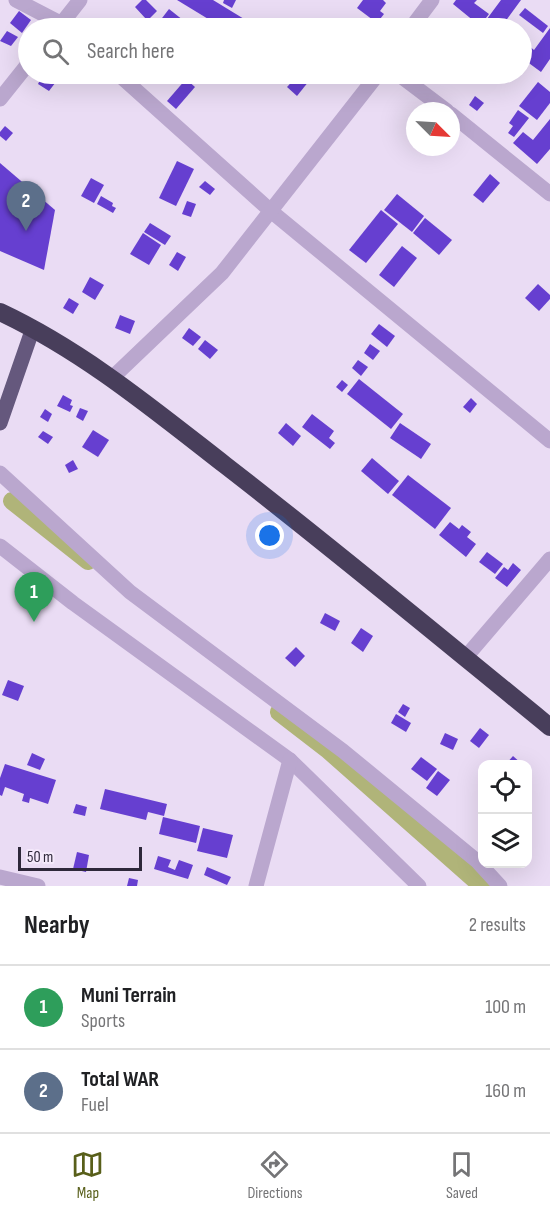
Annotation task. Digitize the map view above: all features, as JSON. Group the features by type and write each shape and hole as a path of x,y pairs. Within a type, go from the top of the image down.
{"highway":[{"path":"0,312 33,328 112,378 307,529 550,727"}],"main road":[{"path":"0,423 33,328"}],"street":[{"path":"16,0 47,18"},
{"path":"69,18 80,0"},
{"path":"418,18 432,0"},
{"path":"0,99 18,76"},
{"path":"129,84 272,212 550,441"},
{"path":"112,378 222,273 370,84"},
{"path":"412,84 435,102"},
{"path":"460,121 550,194"},
{"path":"0,473 130,592 343,751 477,861 500,886"},
{"path":"0,546 73,603 290,760 419,886"},
{"path":"465,658 550,560"},
{"path":"256,886 290,760"},
{"path":"0,878 38,886"}],"building":[{"path":"142,0 146,0 157,11 150,18 145,18 135,7"},
{"path":"177,0 213,0 242,18 207,18"},
{"path":"224,0 236,0 232,8 223,3"},
{"path":"363,0 383,0 386,3 380,11 384,14 381,18 370,18 357,8"},
{"path":"456,0 477,0 474,3 489,14 486,18 470,18 453,4"},
{"path":"501,0 521,0 508,18 488,18"},
{"path":"525,8 548,26 543,33 532,25 532,18 523,18 519,15"},
{"path":"169,9 180,18 162,18"},
{"path":"19,11 28,18 18,18 18,30 10,23"},
{"path":"550,28 550,59 541,72 532,65 532,48 534,50"},
{"path":"7,31 18,37 11,46 0,41"},
{"path":"538,82 550,92 550,103 537,120 519,106"},
{"path":"38,84 54,84 49,91"},
{"path":"182,84 192,84 195,87 176,109 167,101"},
{"path":"290,84 307,84 297,96 287,87"},
{"path":"475,96 484,103 477,111 469,105"},
{"path":"518,110 529,118 514,137 508,133 513,126 509,123"},
{"path":"550,119 550,149 537,164 513,143 523,132 533,140"},
{"path":"5,126 13,133 6,141 0,136"},
{"path":"177,161 194,169 176,206 159,198"},
{"path":"0,163 55,210 44,270 0,251"},
{"path":"490,174 500,183 483,203 473,195"},
{"path":"91,178 104,185 94,203 81,196"},
{"path":"205,181 215,189 210,195 199,187"},
{"path":"397,194 424,216 412,232 384,210"},
{"path":"101,196 113,203 112,206 116,208 113,213 97,204"},
{"path":"187,201 196,204 191,217 182,214"},
{"path":"381,210 398,224 366,263 349,250"},
{"path":"425,218 452,240 439,255 413,233"},
{"path":"150,223 171,236 165,245 144,232"},
{"path":"143,233 161,245 149,265 130,254"},
{"path":"402,246 417,258 394,287 379,275"},
{"path":"177,252 186,257 178,271 169,265"},
{"path":"90,277 104,285 95,300 82,292"},
{"path":"538,284 550,295 550,299 539,311 525,298"},
{"path":"69,298 79,304 73,314 63,308"},
{"path":"120,315 135,321 130,334 115,328"},
{"path":"379,324 395,336 387,347 371,334"},
{"path":"189,328 201,337 193,346 182,338"},
{"path":"205,340 218,350 210,359 198,349"},
{"path":"370,344 380,351 373,360 364,353"},
{"path":"358,360 368,367 361,376 352,368"},
{"path":"359,379 403,414 391,429 347,394"},
{"path":"342,380 348,385 342,392 336,387"},
{"path":"63,395 72,400 70,405 73,406 70,412 57,406"},
{"path":"471,398 477,404 470,413 463,407"},
{"path":"80,408 88,411 83,421 76,417"},
{"path":"45,409 52,414 48,422 40,417"},
{"path":"312,414 334,431 329,438 335,443 330,449 302,427"},
{"path":"286,423 301,436 293,446 278,433"},
{"path":"400,423 431,444 421,459 390,438"},
{"path":"93,430 109,440 98,457 82,447"},
{"path":"43,431 53,437 48,444 38,437"},
{"path":"372,458 399,481 388,494 361,471"},
{"path":"73,460 78,469 69,473 65,465"},
{"path":"408,475 451,508 435,529 392,495"},
{"path":"450,522 459,529 462,525 471,532 467,537 476,544 466,557 439,535"},
{"path":"487,552 503,564 495,574 479,562"},
{"path":"513,563 521,570 507,587 495,578 504,567 508,570"},
{"path":"325,613 340,621 335,631 320,623"},
{"path":"361,628 373,636 363,652 351,643"},
{"path":"296,647 305,656 295,667 285,658"},
{"path":"8,680 24,686 18,701 2,695"},
{"path":"403,704 410,708 405,717 398,712"},
{"path":"396,714 411,723 406,732 391,723"},
{"path":"480,728 489,735 479,748 470,741"},
{"path":"445,733 458,739 453,750 440,744"},
{"path":"32,753 45,759 40,770 27,765"},
{"path":"421,757 437,769 427,781 411,769"},
{"path":"5,764 56,780 48,804 30,798 29,803 22,801 24,794 5,787 2,796 0,795 0,778"},
{"path":"438,771 450,780 437,796 426,788"},
{"path":"105,789 167,804 164,816 148,812 146,820 100,809"},
{"path":"76,804 87,807 85,816 73,813"},
{"path":"163,817 200,826 196,843 159,834"},
{"path":"203,828 233,835 227,858 197,851"},
{"path":"77,852 89,855 86,872 73,869"},
{"path":"158,856 171,860 168,867 175,870 179,860 193,865 188,879 154,869"},
{"path":"207,867 231,877 227,885 204,875"},
{"path":"129,878 138,880 137,886 127,886"}],"waterway":[{"path":"12,501 88,561"},
{"path":"279,712 327,749 482,886"}],"place":[{"name":"Total WAR","path":"26,231"},
{"name":"Muni Terrain","path":"34,622"}]}
